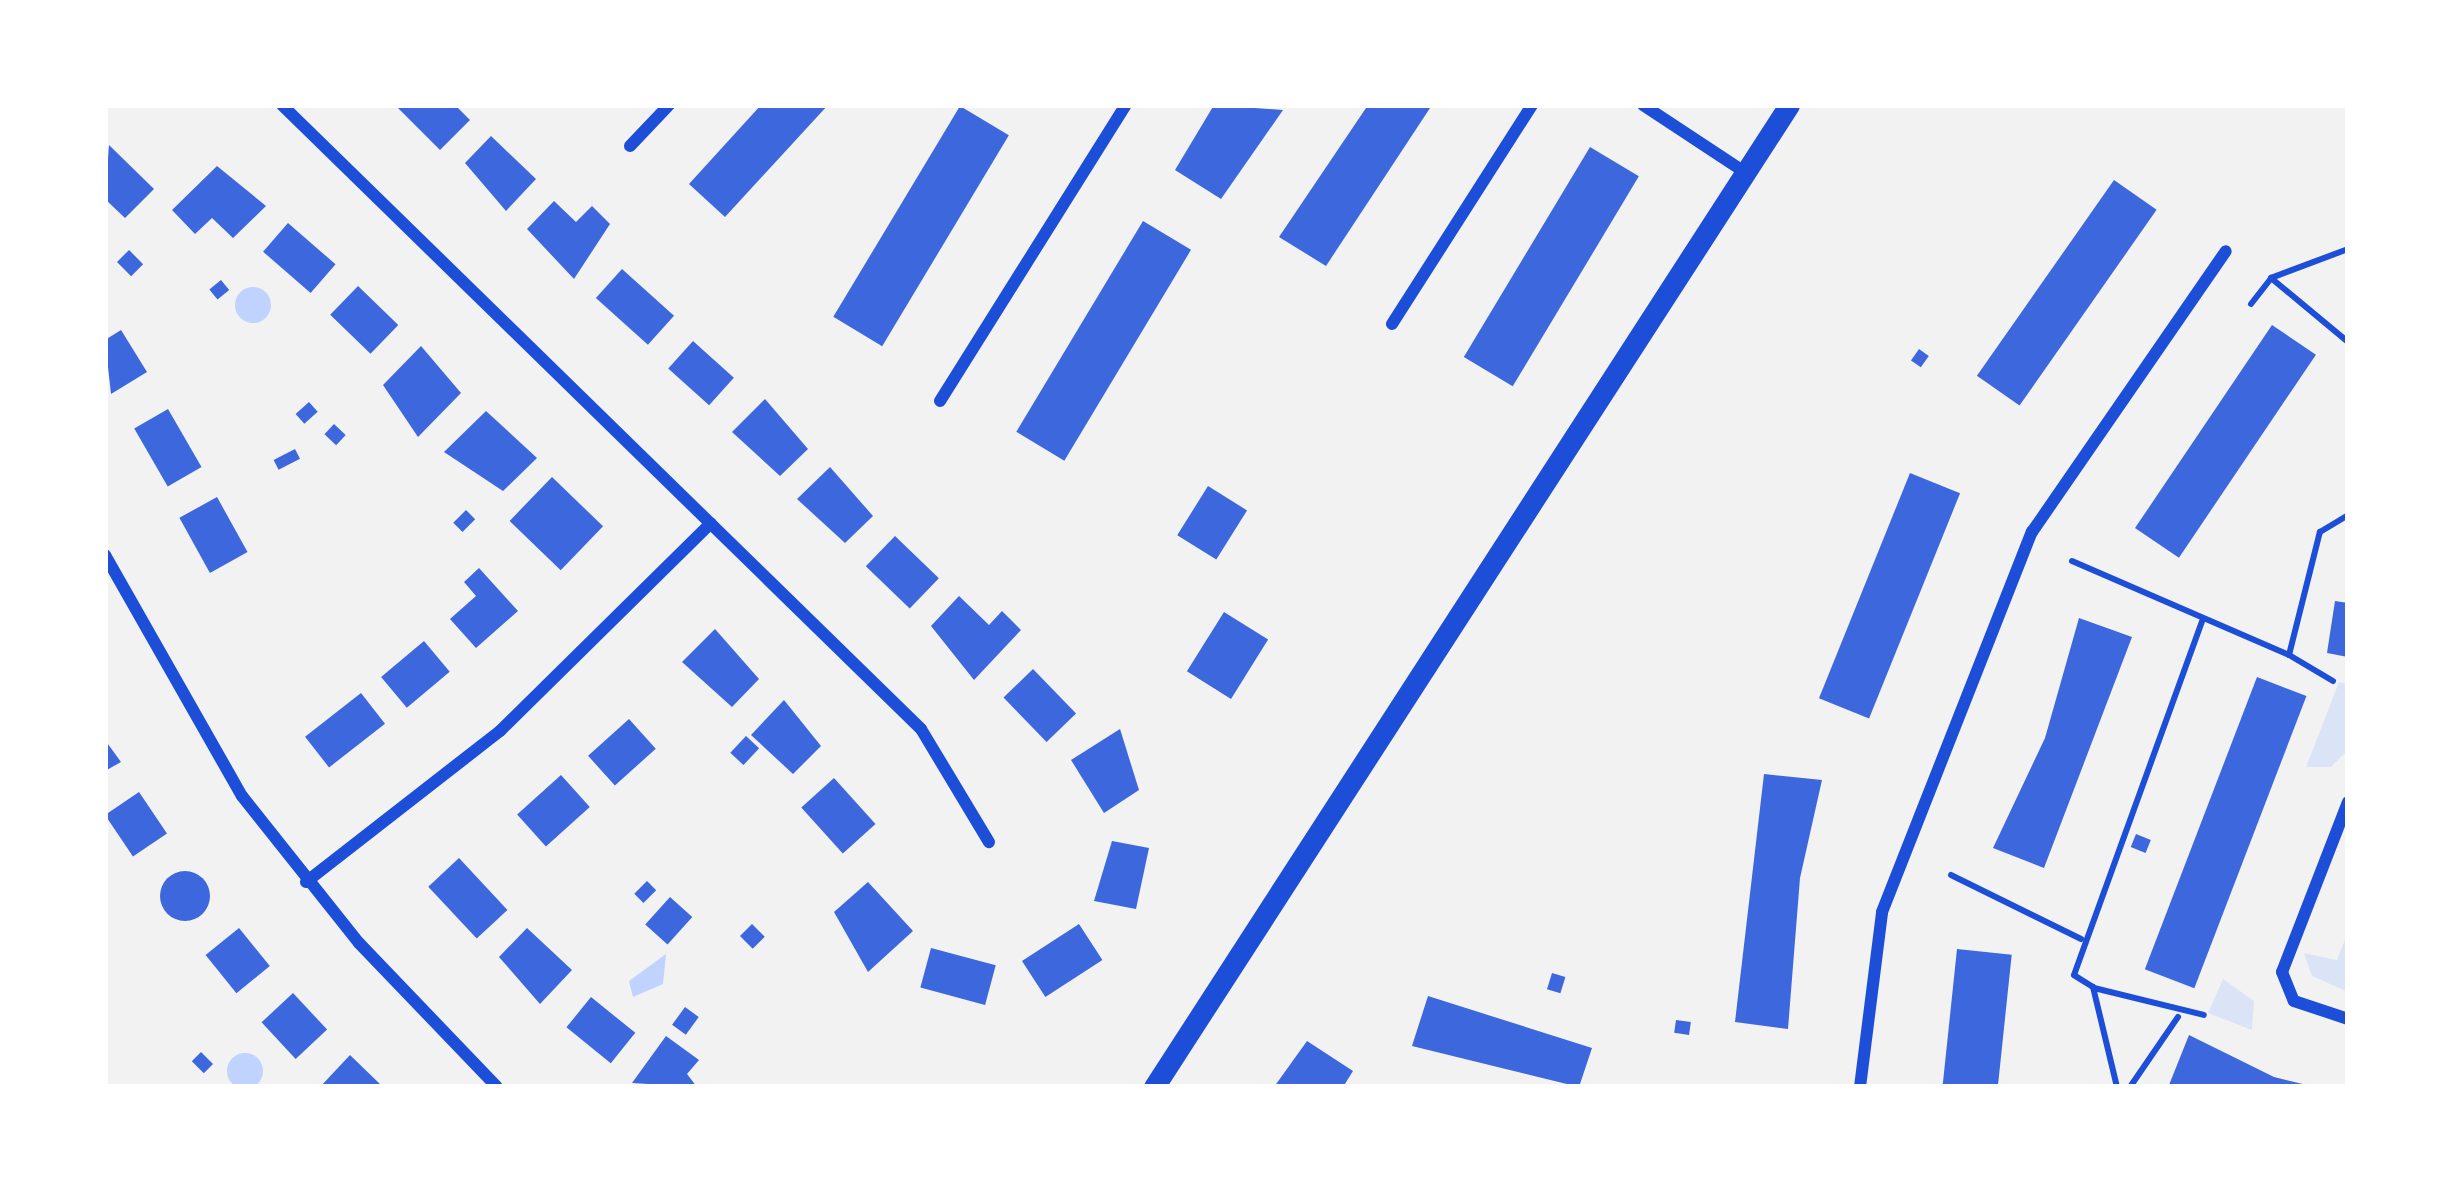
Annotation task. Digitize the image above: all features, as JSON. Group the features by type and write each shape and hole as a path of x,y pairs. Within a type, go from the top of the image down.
{"street":[{"path":"282,105 921,729 989,842"},
{"path":"630,146 670,105"},
{"path":"940,401 1126,105"},
{"path":"1392,323 1532,105"},
{"path":"1643,105 1746,172"},
{"path":"1154,1087 1789,105"},
{"path":"1860,1087 1900,855 2032,532 2226,251"},
{"path":"307,882 500,730 711,523"},
{"path":"105,555 227,773 307,882 497,1087"},
{"path":"2348,802 2282,972 2294,1001 2348,1019"}],"path":[{"path":"2251,304 2271,278 2348,249"},
{"path":"2271,278 2348,341"},
{"path":"2289,655 2320,532 2348,515"},
{"path":"2072,561 2289,655 2333,681"},
{"path":"2202,621 2080,939 2074,975 2093,987 2178,1017 2204,1015"},
{"path":"1951,875 2080,939"},
{"path":"2093,987 2117,1087"},
{"path":"2131,1087 2178,1017"}],"shaded area":[{"path":"2339,682 2348,684 2348,750 2331,767 2306,767"},
{"path":"2348,932 2348,992 2312,976 2304,953 2337,960"},
{"path":"2223,979 2254,1001 2252,1030 2208,1013"}],"water":[{"path":"253,287 265,293 271,305 265,317 253,323 241,317 235,305 241,293"},
{"path":"666,954 663,984 633,997 629,981"},
{"path":"245,1053 258,1058 263,1071 258,1084 245,1089 232,1084 227,1071 232,1058"}],"building":[{"path":"395,105 455,105 470,120 440,150"},
{"path":"761,105 828,105 725,217 689,184"},
{"path":"1214,105 1283,110 1221,199 1175,170"},
{"path":"1368,105 1432,105 1326,266 1279,237"},
{"path":"960,106 1009,135 882,346 833,317"},
{"path":"491,136 536,179 506,211 465,163"},
{"path":"109,145 154,189 125,218 105,199"},
{"path":"1590,147 1639,176 1513,386 1464,357"},
{"path":"217,166 266,206 233,238 212,218 195,234 172,210"},
{"path":"2114,180 2157,210 2020,406 1977,376"},
{"path":"554,201 576,222 592,206 610,224 574,279 527,229"},
{"path":"1143,221 1191,250 1064,461 1016,432"},
{"path":"288,223 336,264 311,293 263,252"},
{"path":"129,250 143,264 131,276 117,262"},
{"path":"622,269 674,316 648,345 596,298"},
{"path":"221,280 229,290 218,300 209,289"},
{"path":"358,286 398,325 370,354 330,315"},
{"path":"2272,325 2316,355 2179,558 2135,528"},
{"path":"121,330 147,372 111,394 105,340"},
{"path":"693,341 734,378 709,405 668,368"},
{"path":"421,346 461,393 418,437 383,385"},
{"path":"1919,349 1929,356 1921,367 1911,360"},
{"path":"765,399 808,449 780,476 732,432"},
{"path":"309,402 318,412 304,424 296,414"},
{"path":"168,409 202,467 168,487 134,428"},
{"path":"486,411 537,458 503,491 444,452"},
{"path":"334,424 346,435 336,445 324,434"},
{"path":"295,449 300,459 279,470 274,460"},
{"path":"830,467 873,516 845,543 797,499"},
{"path":"1910,473 1960,493 1869,719 1819,698"},
{"path":"552,477 603,526 561,570 510,521"},
{"path":"1208,486 1247,510 1216,560 1177,535"},
{"path":"217,497 248,552 210,573 179,518"},
{"path":"466,510 475,519 462,532 453,523"},
{"path":"895,536 939,578 910,609 866,566"},
{"path":"479,568 518,611 476,648 450,619 476,596 464,582"},
{"path":"959,596 989,625 1002,611 1021,630 974,680 931,626"},
{"path":"2335,601 2348,603 2348,657 2327,653"},
{"path":"1224,612 1268,640 1231,699 1187,671"},
{"path":"2079,618 2132,637 2044,868 1993,848 2045,738"},
{"path":"715,629 759,679 732,707 682,662"},
{"path":"424,641 450,672 407,708 381,677"},
{"path":"1033,669 1076,714 1047,742 1004,697"},
{"path":"2257,677 2306,696 2194,988 2145,969"},
{"path":"361,693 385,724 329,767 305,737"},
{"path":"784,700 821,746 793,774 751,735"},
{"path":"629,719 656,749 615,786 588,756"},
{"path":"1120,729 1139,790 1104,813 1071,760"},
{"path":"746,736 759,748 743,765 730,753"},
{"path":"105,740 121,762 105,771"},
{"path":"1764,774 1822,780 1800,878 1788,1029 1735,1022"},
{"path":"561,775 590,807 546,846 517,814"},
{"path":"834,778 875,824 843,854 801,807"},
{"path":"139,792 167,833 133,856 105,815"},
{"path":"2136,834 2151,840 2146,853 2131,847"},
{"path":"1112,841 1149,848 1136,909 1094,901"},
{"path":"459,858 507,910 477,939 428,887"},
{"path":"175,872 195,872 209,886 209,906 195,920 175,920 161,906 161,886"},
{"path":"647,881 656,890 643,903 634,894"},
{"path":"868,882 913,931 868,972 834,912"},
{"path":"670,897 692,917 668,945 645,924"},
{"path":"752,924 765,937 753,949 740,936"},
{"path":"1079,924 1102,960 1045,997 1022,961"},
{"path":"239,928 270,966 236,993 206,955"},
{"path":"527,928 572,970 540,1004 499,957"},
{"path":"931,948 996,965 985,1005 920,988"},
{"path":"1957,949 2012,955 1998,1087 1942,1087"},
{"path":"1552,973 1565,977 1560,993 1547,989"},
{"path":"293,993 327,1030 296,1059 262,1022"},
{"path":"1428,996 1592,1048 1579,1087 1412,1046"},
{"path":"591,997 635,1033 611,1063 566,1027"},
{"path":"685,1007 699,1017 686,1035 672,1025"},
{"path":"1676,1020 1691,1022 1689,1035 1674,1033"},
{"path":"2189,1035 2274,1077 2315,1087 2169,1085"},
{"path":"666,1036 699,1060 687,1074 697,1087 632,1083"},
{"path":"1307,1041 1353,1071 1343,1087 1274,1087"},
{"path":"201,1052 213,1064 204,1073 192,1061"},
{"path":"350,1055 383,1087 320,1087"}]}
